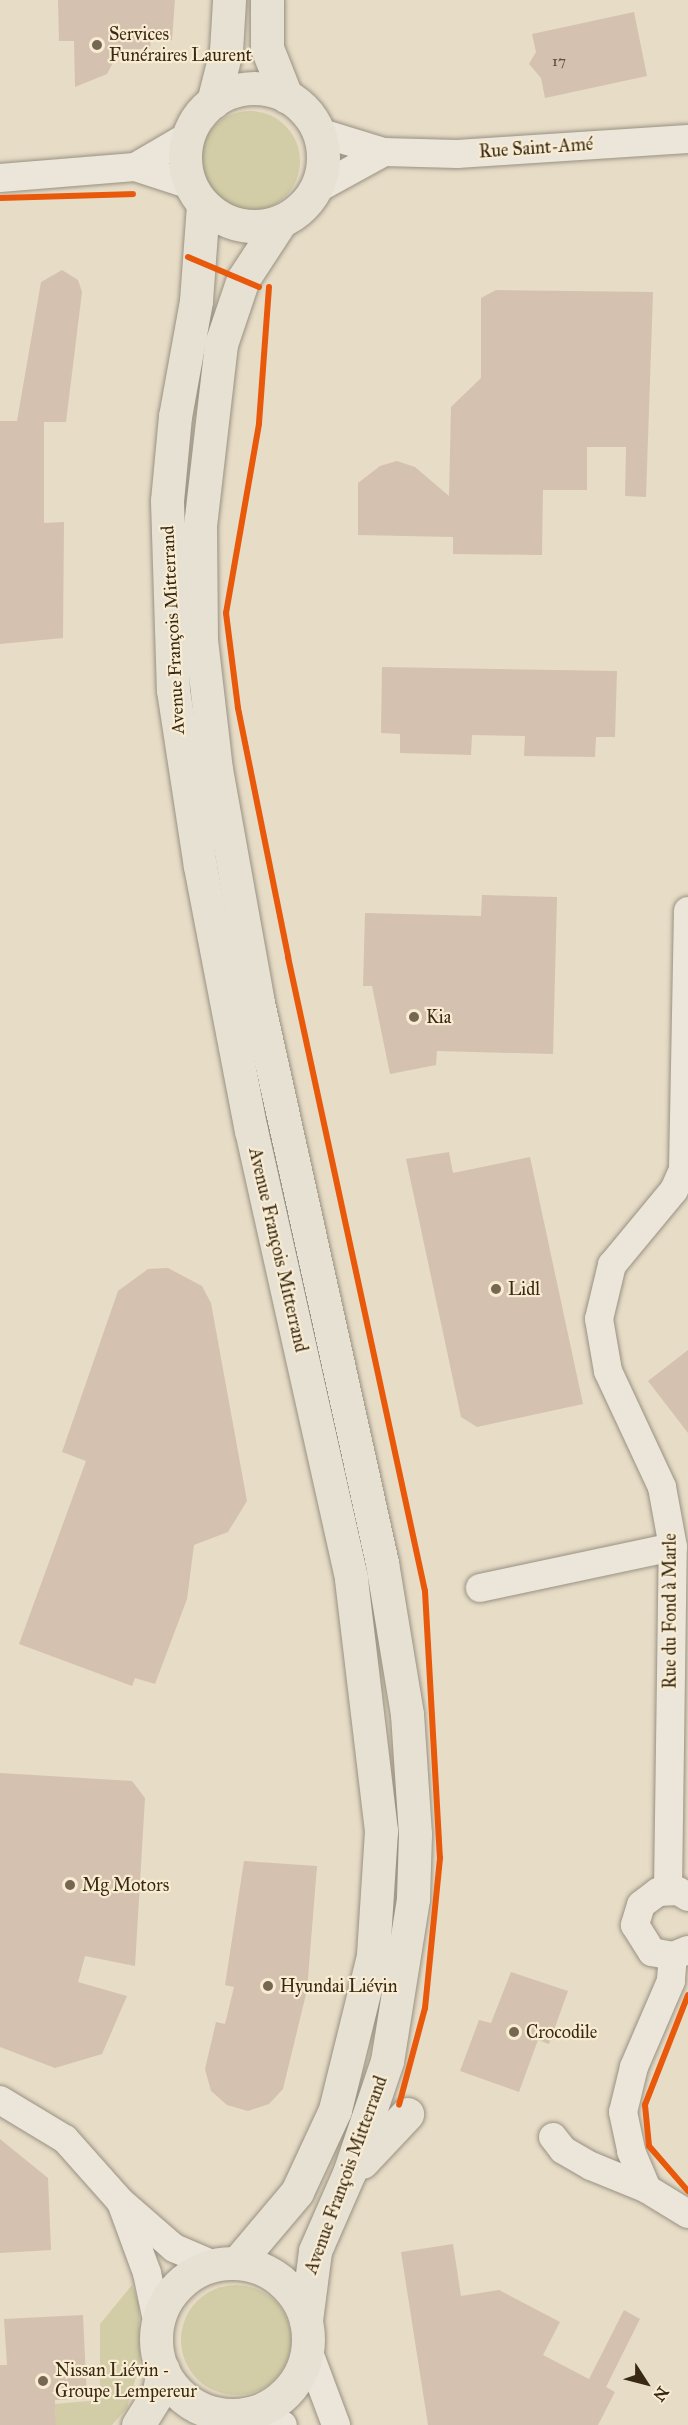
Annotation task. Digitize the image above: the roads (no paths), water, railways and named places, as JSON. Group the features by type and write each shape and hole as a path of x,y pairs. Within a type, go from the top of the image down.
{"main road":[{"path":"229,2 226,51 213,102 188,136 197,195 234,224 281,221 315,190 323,161 318,132 286,96 267,48 267,5"},
{"path":"213,102 248,88 286,96"},
{"name":"Avenue François Mitterrand","path":"197,195 199,281 175,416 167,501 173,690 200,866 251,1130 351,1579 381,1831 373,1956 335,2110 297,2192 226,2264"},
{"name":"Avenue François Mitterrand","path":"281,221 256,254 237,293 219,355 200,526 201,640 216,770 257,998 382,1563 407,1714 415,1834 413,1899 387,2061 349,2173 315,2251 307,2335"},
{"path":"349,2173 407,2114"},
{"path":"138,2425 159,2391 163,2369 158,2325 173,2292 191,2275 226,2264 273,2275 299,2302 307,2335 289,2389 234,2418 185,2399 163,2369"}],"street":[{"name":"Rue Saint-Amé","path":"318,132 384,152 457,154 688,139"},
{"path":"0,178 135,166 188,136"},
{"path":"315,190 384,152"},
{"path":"135,166 197,195"},
{"path":"681,1199 688,911"},
{"name":"Rue du Fond à Marle","path":"678,1893 673,1548 662,1487 608,1371 600,1319 612,1265 681,1199"},
{"path":"480,1588 638,1551 673,1548"},
{"path":"647,2189 628,2142 625,2092 681,1953 651,1952 635,1925 641,1905 678,1893"},
{"path":"0,2100 65,2139 120,2201 174,2248 226,2264"},
{"path":"554,2137 563,2150 591,2166 647,2189 688,2214"},
{"path":"591,2166 628,2142"},
{"path":"120,2201 147,2273 158,2325"},
{"path":"307,2335 336,2425"},
{"path":"234,2418 284,2425"}],"place":[{"name":"Services Funéraires Laurent","path":"97,45"},
{"name":"Kia","path":"414,1017"},
{"name":"Lidl","path":"496,1289"},
{"name":"Mg Motors","path":"70,1885"},
{"name":"Hyundai Liévin","path":"268,1986"},
{"name":"Crocodile","path":"514,2032"},
{"name":"Nissan Liévin - Groupe Lempereur","path":"43,2381"}]}
